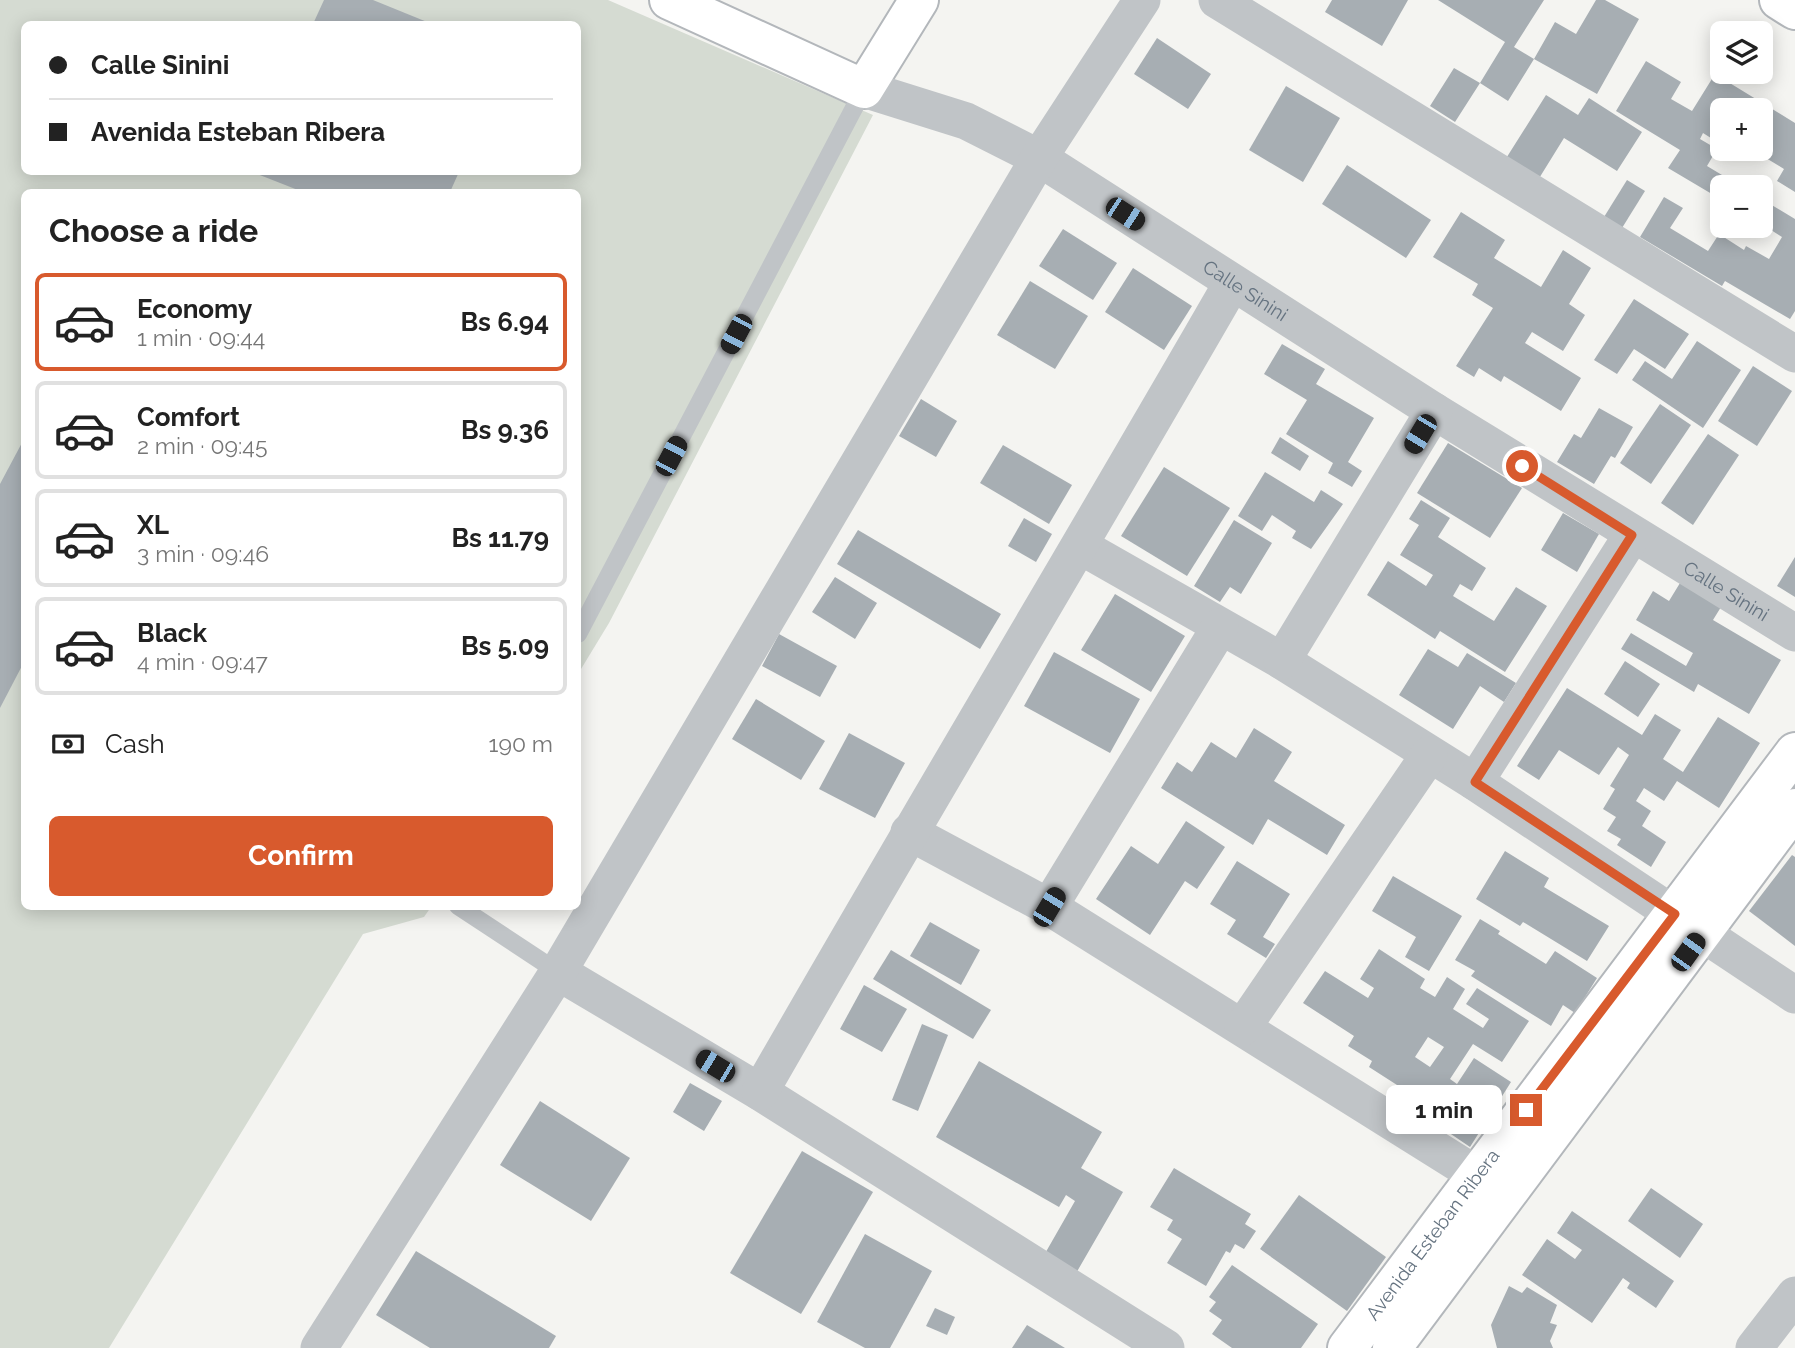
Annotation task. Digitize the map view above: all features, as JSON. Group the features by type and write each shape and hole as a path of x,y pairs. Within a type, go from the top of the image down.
{"main road":[{"name":"Calle Sinini","path":"669,0 864,89"},
{"path":"864,89 919,0"},
{"path":"1779,0 1795,10"},
{"name":"Avenida Esteban Ribera","path":"1392,1348 1689,923 1795,752"},
{"name":"Avenida Esteban Ribera","path":"1347,1348 1477,1175 1689,923 1795,808"}],"street":[{"path":"318,1348 1030,154 1142,0"},
{"path":"1217,0 1795,354"},
{"name":"Calle Sinini","path":"864,89 966,121 1030,154 1434,411 1795,634"},
{"path":"760,1092 909,832 1080,546 1232,283"},
{"path":"1282,661 1434,411"},
{"path":"1475,782 1632,535"},
{"path":"1080,546 1282,661 1475,782 1795,995"},
{"path":"1049,907 1220,627"},
{"path":"1243,1027 1429,755"},
{"path":"909,832 1049,907 1477,1175"},
{"path":"548,966 760,1092 1167,1348"},
{"path":"1754,1348 1795,1294"}],"lane":[{"path":"581,628 864,89"},
{"path":"463,910 548,966"}],"shaded area":[{"path":"0,0 608,0 873,115 609,623 581,669 581,189 21,189 21,910 429,910 424,917 363,934 109,1348 0,1348"}],"building":[{"path":"324,0 373,0 425,21 314,21"},
{"path":"1332,0 1408,0 1382,46 1325,12"},
{"path":"1438,0 1544,0 1514,47 1534,59 1508,101 1480,83 1505,42"},
{"path":"1596,0 1605,0 1639,19 1597,94 1534,59 1555,22 1576,34"},
{"path":"1157,38 1211,74 1188,109 1134,74"},
{"path":"1646,61 1681,82 1671,99 1692,111 1710,82 1731,84 1754,98 1710,98 1710,137 1703,133 1700,139 1710,145 1710,161 1707,166 1722,175 1710,175 1710,193 1668,168 1680,150 1616,111"},
{"path":"1454,68 1480,83 1455,122 1430,106"},
{"path":"1286,86 1340,118 1303,182 1249,150"},
{"path":"1546,95 1578,115 1589,98 1642,132 1617,171 1564,138 1538,180 1505,160"},
{"path":"1773,110 1795,123 1795,192 1777,181 1784,169 1771,161 1773,161"},
{"path":"1347,165 1431,220 1406,258 1322,204"},
{"path":"260,175 458,175 451,189 295,189"},
{"path":"1627,180 1645,191 1622,228 1604,217"},
{"path":"1664,197 1683,208 1670,228 1708,251 1716,238 1725,238 1744,250 1746,246 1769,259 1782,237 1773,231 1773,206 1795,219 1795,311 1790,319 1725,281 1722,286 1640,237"},
{"path":"1461,212 1505,240 1494,258 1541,287 1563,250 1591,268 1569,304 1585,315 1563,351 1532,332 1525,343 1581,378 1561,411 1504,376 1501,382 1479,368 1474,377 1456,366 1493,308 1472,295 1478,284 1433,257"},
{"path":"1063,229 1117,263 1093,300 1039,266"},
{"path":"1133,268 1192,306 1164,350 1105,312"},
{"path":"1030,281 1088,316 1055,369 997,335"},
{"path":"1634,299 1689,334 1665,369 1634,349 1617,374 1594,360"},
{"path":"1697,341 1741,370 1703,428 1632,380 1645,361 1672,379"},
{"path":"1282,344 1325,369 1316,384 1374,418 1348,462 1362,471 1352,487 1328,473 1333,463 1286,434 1307,400 1264,374"},
{"path":"1753,366 1792,391 1757,446 1718,421"},
{"path":"921,399 957,421 936,457 899,436"},
{"path":"1660,404 1691,425 1651,484 1620,463"},
{"path":"1599,408 1633,427 1615,458 1611,456 1594,484 1557,462 1574,434 1581,438"},
{"path":"1708,434 1739,455 1693,525 1661,503"},
{"path":"1280,437 1309,456 1300,471 1271,453"},
{"path":"1448,443 1522,488 1490,538 1417,493"},
{"path":"21,445 21,668 0,708 0,484"},
{"path":"1003,445 1072,485 1049,524 980,483"},
{"path":"1164,467 1230,508 1187,576 1121,536"},
{"path":"1265,472 1314,502 1321,490 1343,504 1311,549 1292,538 1296,531 1272,515 1262,531 1238,516"},
{"path":"1421,500 1450,518 1438,537 1486,568 1472,591 1460,584 1453,596 1494,621 1516,587 1547,606 1505,672 1440,631 1435,639 1367,595 1388,561 1426,586 1433,575 1400,555 1419,525 1409,519"},
{"path":"1563,513 1599,534 1577,572 1541,550"},
{"path":"1024,518 1052,534 1036,562 1008,546"},
{"path":"1234,520 1272,543 1241,594 1230,587 1220,602 1194,586"},
{"path":"858,530 1001,614 980,649 837,564"},
{"path":"1795,557 1795,597 1777,586"},
{"path":"835,577 877,603 855,639 812,612"},
{"path":"1680,583 1721,607 1713,620 1781,660 1749,714 1698,684 1694,692 1621,649 1631,633 1686,666 1693,653 1636,620 1653,591 1669,601"},
{"path":"1115,594 1185,636 1151,692 1081,650"},
{"path":"779,634 837,666 820,697 762,666"},
{"path":"1428,649 1458,667 1467,653 1516,683 1504,702 1480,686 1453,729 1399,695"},
{"path":"1054,652 1140,699 1110,753 1024,706"},
{"path":"1625,661 1660,684 1638,717 1604,694"},
{"path":"1567,688 1642,735 1655,714 1681,730 1663,759 1683,772 1718,717 1760,743 1719,808 1677,781 1664,801 1644,788 1636,801 1651,811 1642,826 1666,842 1651,867 1617,845 1621,839 1607,831 1616,817 1603,809 1615,789 1610,786 1629,755 1618,747 1599,775 1559,750 1539,780 1517,766"},
{"path":"756,699 825,741 801,780 732,739"},
{"path":"1254,728 1292,752 1274,781 1345,825 1327,855 1268,819 1253,845 1161,788 1177,762 1192,772 1211,742 1236,758"},
{"path":"849,733 905,763 875,818 819,789"},
{"path":"1186,821 1225,847 1197,889 1185,881 1150,935 1096,899 1131,846 1158,864"},
{"path":"1505,851 1549,878 1544,887 1609,926 1587,961 1523,922 1520,926 1476,899"},
{"path":"1792,855 1795,857 1795,946 1749,911"},
{"path":"1237,861 1290,894 1263,937 1275,944 1266,958 1227,934 1236,920 1210,904"},
{"path":"1393,876 1462,916 1429,971 1405,957 1416,937 1372,911"},
{"path":"1480,919 1500,931 1498,934 1546,964 1555,951 1597,978 1575,1013 1563,1005 1551,1026 1471,976 1475,971 1455,960"},
{"path":"930,922 980,950 961,985 910,956"},
{"path":"1379,949 1425,979 1420,988 1435,997 1447,977 1465,989 1453,1009 1483,1028 1489,1019 1466,1004 1477,988 1529,1021 1502,1062 1473,1044 1450,1079 1457,1084 1474,1058 1511,1082 1470,1147 1445,1130 1451,1121 1422,1103 1415,1113 1389,1097 1397,1085 1369,1067 1372,1061 1348,1046 1354,1036 1303,1003 1325,971 1368,998 1374,988 1360,979","holes":["1428,1037 1444,1047 1430,1067 1415,1057"]},
{"path":"891,950 991,1010 973,1039 873,979"},
{"path":"864,985 907,1009 882,1052 840,1029"},
{"path":"922,1024 948,1035 918,1111 892,1100"},
{"path":"979,1061 1102,1132 1081,1168 1123,1192 1075,1275 1043,1257 1075,1201 1066,1195 1059,1207 936,1137"},
{"path":"690,1083 722,1101 704,1131 673,1112"},
{"path":"540,1101 630,1158 591,1221 500,1165"},
{"path":"802,1151 873,1192 801,1314 730,1273"},
{"path":"1174,1168 1251,1214 1245,1224 1256,1231 1244,1249 1235,1244 1230,1253 1226,1251 1206,1286 1167,1263 1182,1239 1167,1230 1173,1220 1150,1207"},
{"path":"1651,1188 1703,1224 1680,1258 1628,1221"},
{"path":"1299,1195 1386,1257 1347,1311 1260,1249"},
{"path":"1572,1211 1674,1281 1656,1308 1627,1288 1630,1283 1623,1278 1592,1323 1522,1275 1547,1239 1575,1259 1582,1250 1557,1233"},
{"path":"865,1234 932,1271 890,1348 865,1348 817,1322"},
{"path":"416,1251 556,1336 549,1348 430,1348 376,1315"},
{"path":"1232,1265 1318,1324 1301,1348 1232,1348 1212,1334 1222,1320 1209,1311 1216,1302 1209,1297"},
{"path":"1509,1286 1522,1293 1527,1287 1557,1305 1550,1323 1557,1325 1550,1341 1553,1348 1497,1348 1491,1325"},
{"path":"935,1308 955,1317 947,1335 926,1326"},
{"path":"1027,1325 1065,1348 1012,1348"}],"route":[{"path":"1522,466 1632,535 1475,782 1675,914 1526,1110"}]}
